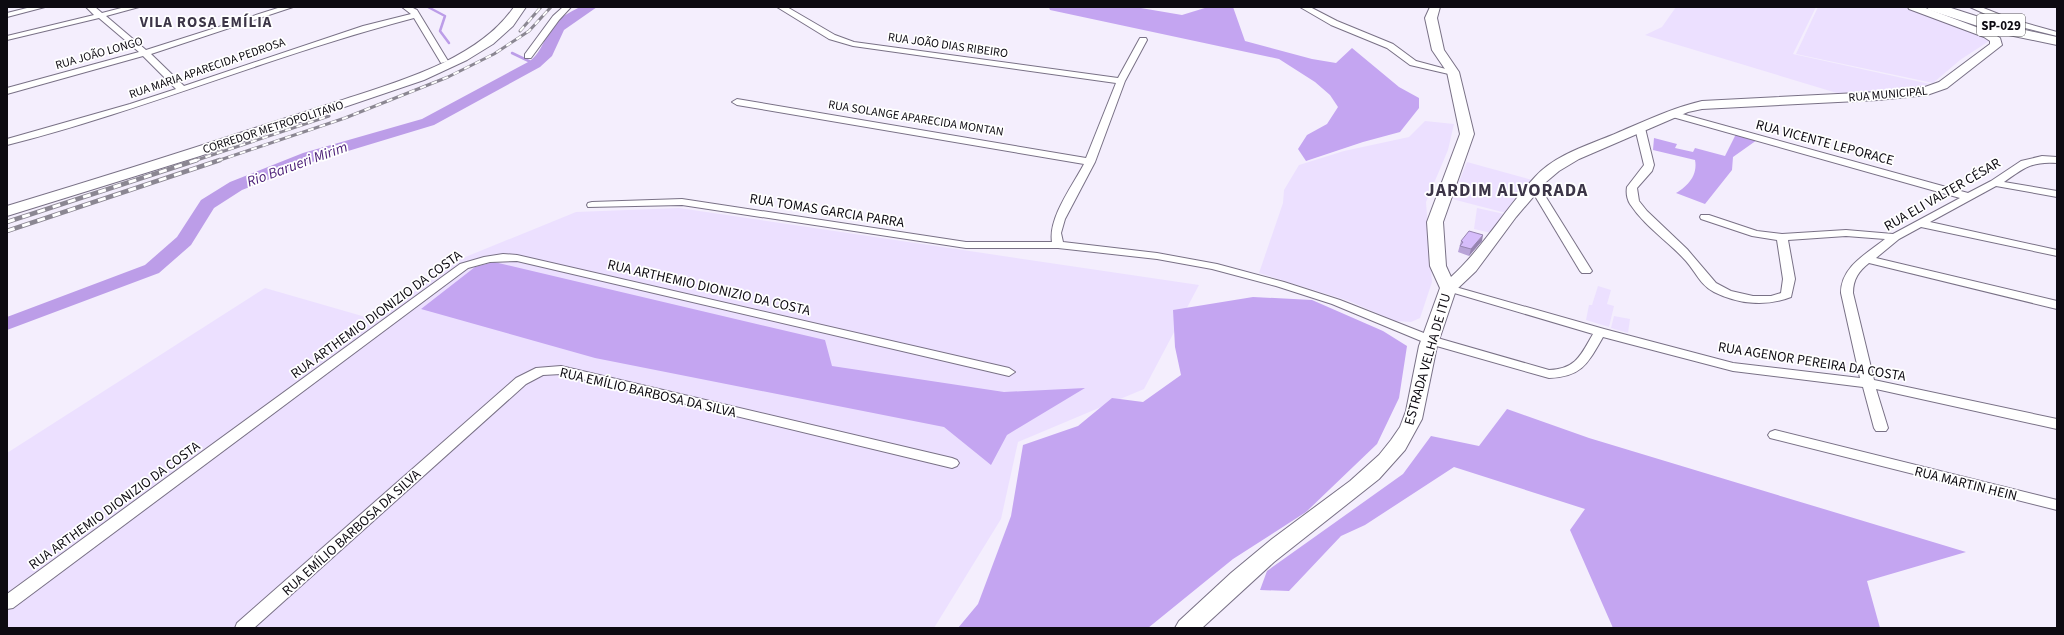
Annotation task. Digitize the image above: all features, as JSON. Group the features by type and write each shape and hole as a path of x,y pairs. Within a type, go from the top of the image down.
{"highway":[{"name":"SP-029","path":"1934,7 1970,13 2057,41"},
{"name":"SP-029","path":"1946,7 2001,26 2057,38"},
{"path":"1970,13 2011,36 2057,48"}],"main road":[{"path":"7,206 216,141 411,75 444,61 473,46 485,38 503,21 514,7"},
{"name":"CORREDOR METROPOLITANO","path":"7,211 218,145 396,86 451,63 482,46 505,28 520,7"},
{"path":"1435,7 1431,18 1438,50 1453,72"},
{"name":"RUA MUNICIPAL","path":"1672,114 1684,109 1728,103 1878,96 1930,90 1943,85 1996,45 1996,40 1988,35 1913,7"},
{"path":"396,86 442,64 444,61"},
{"name":"ESTRADA VELHA DE ITU","path":"1187,628 1224,591 1295,533 1375,473 1393,454 1409,427 1416,406 1430,340 1448,288 1438,266 1435,222 1467,134 1453,72"},
{"path":"1448,288 1470,268 1534,186 1554,168 1574,156 1672,114"}],"street":[{"path":"7,15 41,7"},
{"path":"90,7 145,53 183,90"},
{"path":"7,38 135,7"},
{"name":"RUA JOÃO LONGO","path":"7,91 145,53 289,7"},
{"path":"406,7 412,10 444,61"},
{"path":"528,56 556,18 567,7"},
{"name":"RUA JOÃO DIAS RIBEIRO","path":"781,7 832,37 853,44 1121,81"},
{"path":"1304,7 1334,23 1390,46 1413,63 1453,72"},
{"path":"1970,13 2057,34"},
{"name":"RUA MARIA APARECIDA PEDROSA","path":"7,142 183,90 322,42 415,15"},
{"path":"1058,245 1056,233 1060,219 1090,162 1121,81 1143,40"},
{"name":"RUA SOLANGE APARECIDA MONTAN","path":"737,102 1090,162"},
{"name":"RUA VICENTE LEPORACE","path":"1672,114 1970,197"},
{"path":"1640,128 1649,165 1648,169 1632,187 1634,203 1687,254 1711,285 1725,292 1743,298 1767,300 1779,299 1787,295 1789,279 1782,237"},
{"name":"RUA ELI VALTER CÉSAR","path":"1881,428 1851,314 1847,285 1854,269 1895,238 1995,183 2024,163 2053,160"},
{"path":"1995,183 2057,194"},
{"path":"1534,186 1586,271"},
{"name":"RUA TOMAS GARCIA PARRA","path":"592,205 682,202 966,245 1058,245 1157,256 1213,266 1265,280 1336,302 1430,340 1549,374 1563,374 1574,370 1581,363 1600,332"},
{"path":"1705,217 1756,234 1782,237 1846,233 1895,238"},
{"path":"1922,224 2057,253"},
{"name":"RUA ARTHEMIO DIONIZIO DA COSTA","path":"7,603 464,266 484,259 501,256 517,258 1009,372"},
{"path":"1868,259 2057,305"},
{"name":"RUA AGENOR PEREIRA DA COSTA","path":"1448,288 1600,332 1733,367 1868,383 2057,424"},
{"name":"RUA EMÍLIO BARBOSA DA SILVA","path":"243,628 521,381 541,371 561,370 952,463"},
{"name":"RUA MARTIN HEIN","path":"1775,435 2057,505"}],"shaded area":[{"path":"1049,7 1135,7 1182,15 1208,7 1233,7 1245,41 1312,59 1336,63 1352,48 1399,87 1419,98 1419,108 1400,132 1363,142 1306,161 1298,149 1307,135 1327,124 1338,107 1330,95 1315,82 1279,59 1050,10"},
{"path":"1676,7 1816,7 1793,54 1930,84 1919,87 1840,94 1645,35 1662,27"},
{"path":"1818,7 1907,7 1986,37 1989,41 1960,60 1933,83 1796,54"},
{"path":"1425,121 1454,124 1448,150 1426,202 1432,282 1420,318 1411,322 1395,321 1349,301 1259,273 1283,203 1284,190 1299,165 1344,151 1409,137"},
{"path":"1736,134 1757,140 1733,157 1732,170 1705,204 1676,193 1691,180 1696,165 1695,160 1653,150 1654,138 1677,144 1675,148 1693,152 1695,148 1725,156"},
{"path":"1467,162 1532,180 1506,213 1452,199"},
{"path":"679,208 1199,285 1144,389 1018,442 1001,519 934,628 7,628 7,453 265,288 376,320 458,260 576,212"},
{"path":"1477,208 1504,214 1491,233 1474,229"},
{"path":"494,262 825,340 832,366 1004,392 1085,388 1007,435 991,465 944,427 595,358 421,309 475,267"},
{"path":"1598,286 1611,290 1607,304 1614,306 1609,327 1586,320 1589,305 1592,305"},
{"path":"1253,297 1312,300 1383,331 1407,346 1399,398 1377,444 1306,512 1233,559 1148,628 958,628 978,604 1011,516 1023,445 1078,426 1112,398 1143,402 1181,375 1175,347 1173,310"},
{"path":"1614,316 1630,319 1628,333 1611,328"},
{"path":"1507,409 1589,438 1966,552 1867,581 1880,628 1613,628 1570,530 1585,509 1454,467 1365,525 1341,536 1289,591 1260,590 1267,571 1403,474 1431,436 1479,446"}],"building":[{"path":"1469,231 1483,235 1471,249 1460,246 1463,242 1461,241"}],"waterway":[{"path":"428,7 445,16 440,31 449,43"},
{"name":"Rio Barueri Mirim","path":"7,324 152,269 184,241 207,204 236,186 309,157 428,122 535,64 545,56 558,28 570,18 590,7"},
{"path":"512,53 535,64"}],"railway":[{"path":"520,31 541,7"},
{"path":"217,161 345,118 448,77 494,54 529,31 551,7"},
{"path":"197,160 329,116"},
{"path":"7,222 197,160"},
{"path":"7,231 217,161"}],"district":[{"name":"VILA ROSA EMÍLIA","path":"206,22"},
{"name":"JARDIM ALVORADA","path":"1507,190"}]}
